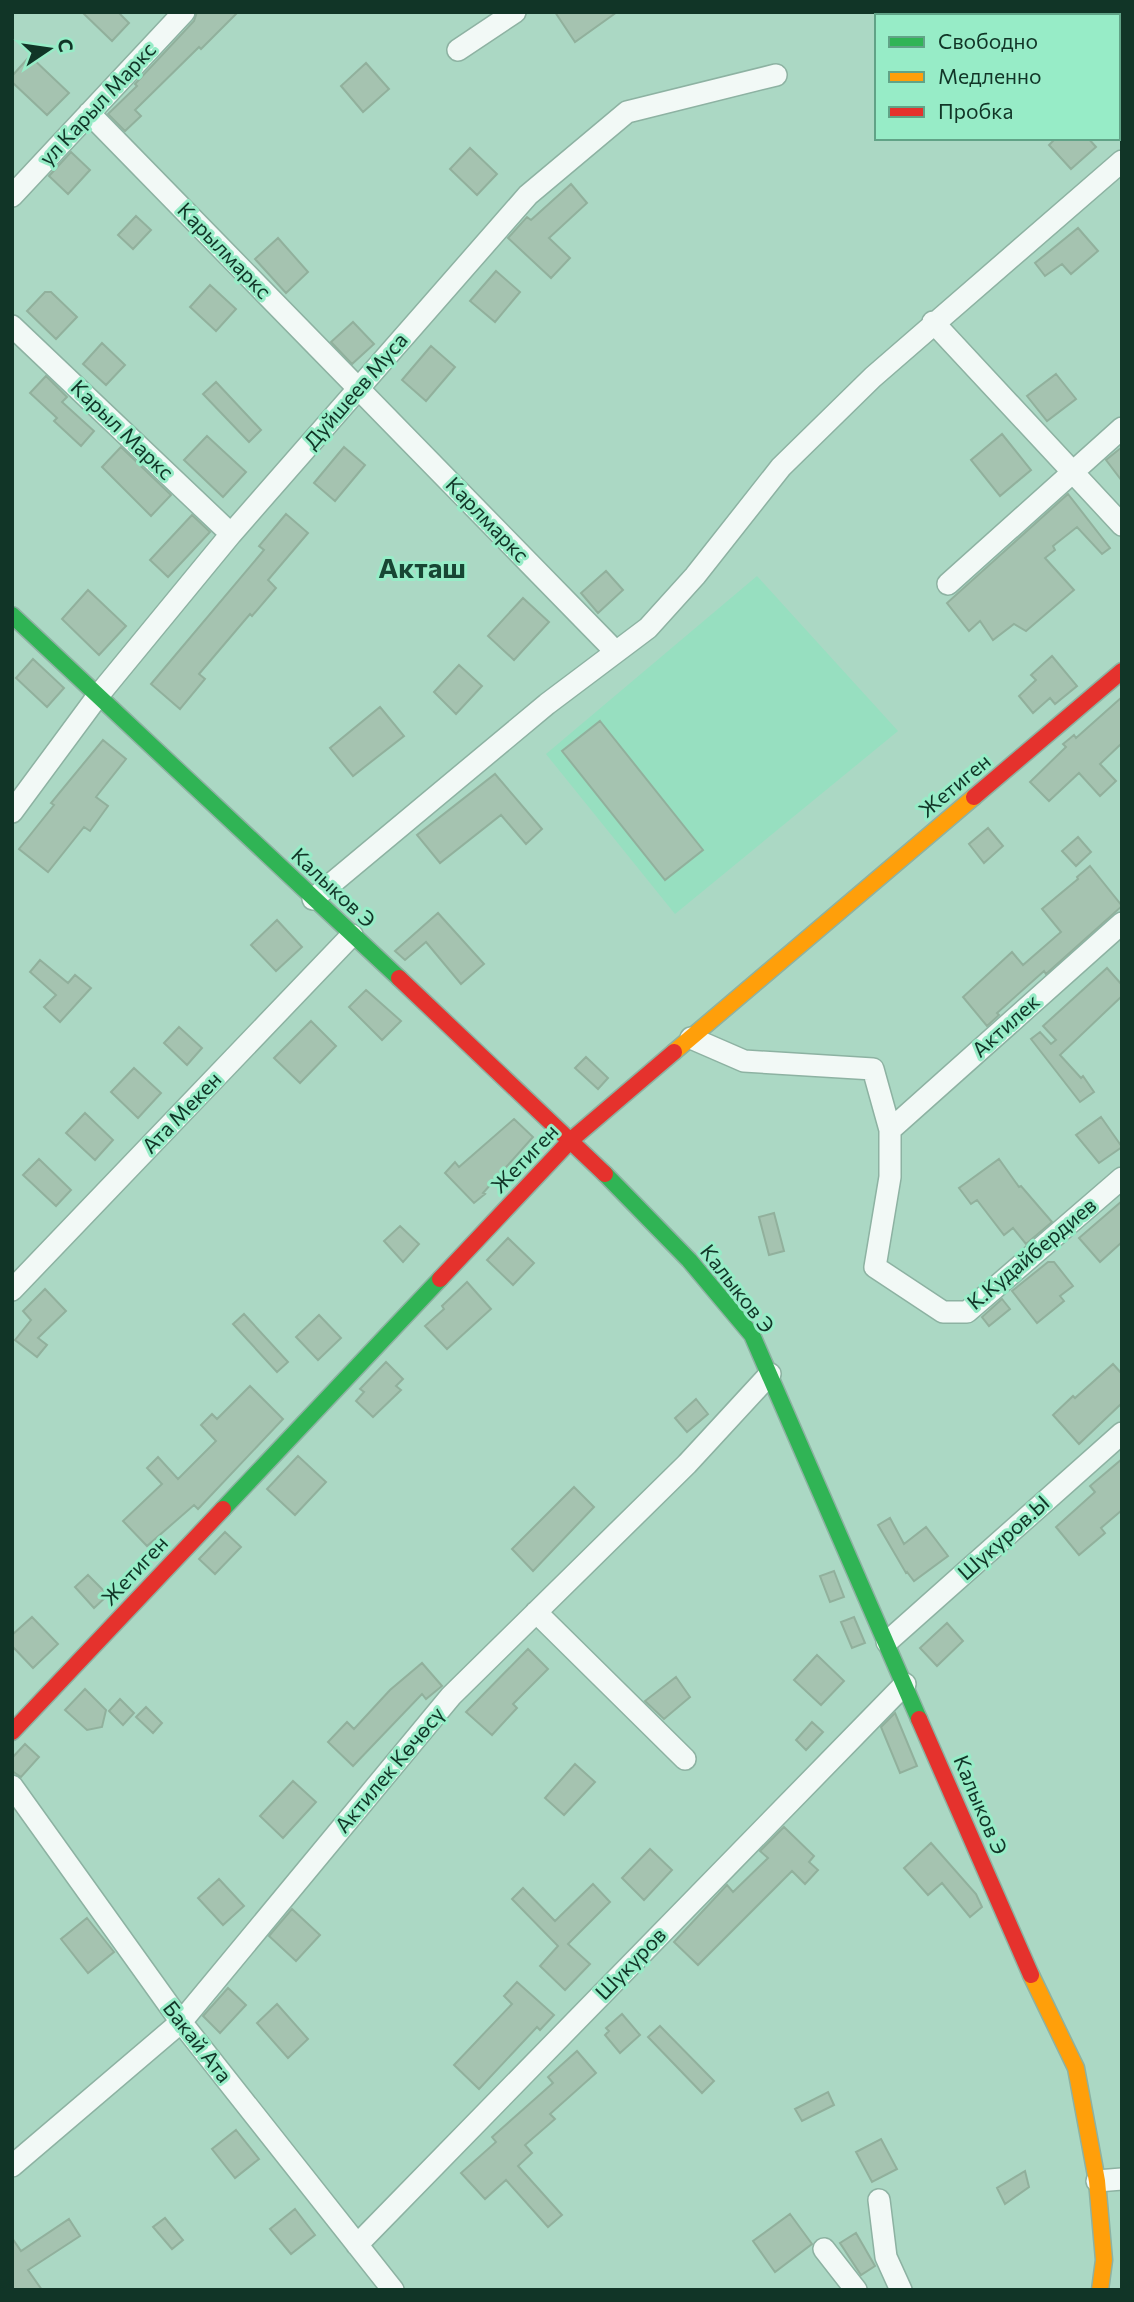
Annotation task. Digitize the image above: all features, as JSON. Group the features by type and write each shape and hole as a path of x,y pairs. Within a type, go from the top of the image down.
{"street":[{"name":"ул Карыл Маркс","path":"12,196 184,12"},
{"path":"458,50 515,12"},
{"name":"Дуйшеев Муса","path":"12,812 97,697 231,534 528,195 627,112 776,75"},
{"name":"Карылмаркс","path":"89,113 359,388"},
{"path":"313,899 547,704 648,628 695,576 781,467 933,322 1122,161"},
{"path":"933,322 1122,526"},
{"name":"Карыл Маркс","path":"12,326 231,534"},
{"name":"Карлмаркс","path":"359,388 616,652"},
{"path":"948,584 1122,428"},
{"name":"Калыков Э","path":"12,615 571,1140 697,1269 752,1335 1028,1971 1076,2068 1109,2180 1100,2290"},
{"name":"Жетиген","path":"12,1732 571,1140 1122,671"},
{"name":"Актилек","path":"890,1130 1122,923"},
{"name":"Ата Мекен","path":"12,1290 352,935"},
{"name":"К.Кудайбердиев","path":"691,1038 744,1061 873,1069 890,1130 890,1177 876,1267 943,1312 967,1312 1122,1178"},
{"name":"Актилек Көчөсү","path":"12,2166 181,2022 451,1696 687,1464 770,1374"},
{"name":"Шукуров.Ы","path":"887,1642 1122,1433"},
{"path":"536,1612 685,1759"},
{"name":"Шукуров","path":"357,2245 905,1684"},
{"name":"Бакай Ата","path":"12,1786 181,2022 393,2290"},
{"path":"880,2200 886,2258 901,2290"},
{"path":"824,2249 856,2290"}],"shaded area":[{"path":"757,576 898,731 675,914 546,754"}],"building":[{"path":"82,12 118,12 129,23 112,41"},
{"path":"197,12 238,12 135,110 141,116 125,131 108,114 137,86 135,84 194,21"},
{"path":"555,12 617,12 575,42"},
{"path":"30,56 69,93 47,115 12,82 12,76"},
{"path":"366,63 389,89 363,112 341,86"},
{"path":"1054,140 1090,140 1096,147 1071,169 1049,145"},
{"path":"470,148 497,174 477,195 450,169"},
{"path":"71,152 90,170 68,194 49,176"},
{"path":"571,184 587,203 549,238 570,258 551,278 508,238 527,217 531,220"},
{"path":"136,216 151,230 133,249 118,235"},
{"path":"1078,228 1098,251 1071,274 1062,264 1045,276 1035,263"},
{"path":"278,238 308,272 286,293 255,259"},
{"path":"496,271 520,292 495,322 470,301"},
{"path":"210,285 236,309 216,331 190,307"},
{"path":"45,292 51,292 77,317 56,339 27,311"},
{"path":"353,322 374,344 352,364 331,342"},
{"path":"102,343 125,365 106,385 83,364"},
{"path":"431,346 455,367 426,401 402,380"},
{"path":"1056,374 1076,399 1047,421 1027,396"},
{"path":"46,376 67,397 62,402 94,431 81,446 54,421 57,418 30,393"},
{"path":"216,382 261,430 249,442 203,394"},
{"path":"1002,434 1031,470 1000,496 971,460"},
{"path":"207,436 246,472 223,497 184,460"},
{"path":"121,447 171,495 151,516 102,467"},
{"path":"344,447 365,465 335,501 314,483"},
{"path":"1122,447 1122,481 1106,460"},
{"path":"1068,494 1110,548 1102,554 1077,527 1053,546 1055,550 1045,558 1074,590 1026,631 1014,624 993,640 980,621 969,631 947,603"},
{"path":"286,514 308,533 268,580 276,588 199,674 205,679 180,709 151,684 264,550 259,546"},
{"path":"192,515 210,532 168,577 150,560"},
{"path":"606,571 623,590 598,613 581,593"},
{"path":"88,590 126,626 99,655 62,619"},
{"path":"523,598 549,622 514,660 488,636"},
{"path":"1052,656 1077,686 1055,704 1050,698 1033,713 1019,696 1036,680 1031,675"},
{"path":"33,659 64,688 47,707 16,678"},
{"path":"459,665 482,686 456,714 434,692"},
{"path":"1122,697 1122,743 1100,764 1116,781 1100,796 1079,773 1049,801 1030,782 1066,747 1063,744 1074,735 1076,738"},
{"path":"380,707 404,736 353,776 330,748"},
{"path":"600,721 703,850 665,880 562,751"},
{"path":"103,740 126,759 96,797 108,806 90,831 84,827 48,872 19,849 54,805 51,803"},
{"path":"495,774 542,829 526,844 501,815 440,863 417,835"},
{"path":"988,828 1003,846 984,863 969,844"},
{"path":"1078,837 1091,852 1076,866 1062,851"},
{"path":"1090,866 1122,906 1046,974 1044,971 997,1013 999,1015 987,1026 963,997 1012,952 1023,965 1061,932 1042,909"},
{"path":"438,913 484,964 461,984 426,942 405,960 395,951"},
{"path":"277,920 302,947 276,971 251,945"},
{"path":"40,960 68,983 75,975 91,988 60,1022 44,1007 56,995 30,972"},
{"path":"1107,968 1122,985 1122,996 1060,1055 1081,1078 1083,1076 1094,1092 1080,1102 1031,1039 1040,1032 1051,1044 1056,1040 1043,1026"},
{"path":"366,990 401,1021 382,1040 349,1007"},
{"path":"311,1021 336,1046 300,1083 274,1058"},
{"path":"179,1027 202,1048 187,1065 164,1043"},
{"path":"586,1057 608,1078 598,1089 575,1068"},
{"path":"134,1068 161,1093 138,1118 111,1092"},
{"path":"85,1113 113,1140 95,1160 66,1133"},
{"path":"1101,1117 1122,1147 1099,1163 1076,1135"},
{"path":"514,1119 533,1137 483,1193 485,1194 474,1203 445,1173 455,1162 459,1167"},
{"path":"39,1159 71,1190 56,1206 23,1175"},
{"path":"999,1159 1019,1187 1021,1186 1052,1222 1026,1244 1013,1228 1004,1235 977,1200 971,1204 959,1188"},
{"path":"1122,1201 1122,1242 1100,1262 1079,1238"},
{"path":"774,1213 784,1251 769,1255 759,1217"},
{"path":"400,1226 419,1244 403,1262 384,1241"},
{"path":"508,1238 534,1263 513,1285 487,1260"},
{"path":"1048,1262 1054,1262 1073,1286 1060,1296 1064,1301 1037,1323 1012,1291"},
{"path":"467,1282 491,1309 447,1349 425,1326"},
{"path":"45,1289 66,1311 38,1338 47,1345 37,1357 15,1340 31,1320 23,1311"},
{"path":"1002,1299 1010,1309 989,1326 982,1317"},
{"path":"244,1314 288,1362 277,1372 233,1324"},
{"path":"319,1315 341,1338 318,1360 296,1337"},
{"path":"386,1362 403,1379 396,1386 401,1390 373,1417 356,1401 364,1392 360,1389"},
{"path":"1113,1364 1122,1374 1122,1403 1079,1444 1053,1415"},
{"path":"250,1386 283,1419 198,1509 194,1505 147,1546 123,1521 162,1484 147,1468 158,1457 178,1479 216,1441 201,1425 212,1414 217,1419"},
{"path":"696,1399 708,1414 687,1432 675,1418"},
{"path":"298,1456 326,1482 295,1515 267,1489"},
{"path":"1122,1459 1122,1510 1101,1528 1105,1533 1079,1555 1056,1527 1095,1492 1090,1486"},
{"path":"574,1487 594,1507 533,1571 512,1549"},
{"path":"890,1518 904,1544 926,1527 948,1556 914,1581 906,1573 878,1525"},
{"path":"225,1532 241,1547 215,1574 199,1559"},
{"path":"834,1571 844,1597 830,1602 820,1576"},
{"path":"88,1575 108,1595 94,1608 75,1587"},
{"path":"32,1617 58,1644 33,1668 12,1646 12,1635"},
{"path":"854,1617 865,1643 852,1648 841,1622"},
{"path":"947,1623 963,1641 937,1666 920,1648"},
{"path":"528,1649 548,1669 513,1704 517,1708 492,1735 466,1712"},
{"path":"817,1655 844,1681 821,1705 794,1680"},
{"path":"422,1663 442,1686 426,1699 422,1694 353,1766 328,1742 347,1722 354,1729 390,1690"},
{"path":"676,1677 690,1697 664,1719 645,1701"},
{"path":"85,1689 106,1710 102,1727 87,1730 65,1710"},
{"path":"120,1699 134,1713 123,1725 109,1711"},
{"path":"146,1707 162,1723 153,1733 136,1717"},
{"path":"895,1713 917,1766 900,1773 881,1727"},
{"path":"812,1722 823,1732 806,1750 796,1740"},
{"path":"25,1744 39,1757 21,1777 12,1771 12,1758"},
{"path":"575,1764 595,1782 564,1815 545,1798"},
{"path":"293,1781 316,1802 283,1838 260,1816"},
{"path":"784,1827 814,1856 809,1862 818,1870 805,1884 792,1871 698,1965 674,1942 727,1885 733,1892 768,1858 760,1851"},
{"path":"931,1843 976,1894 982,1907 970,1917 942,1883 928,1895 904,1868"},
{"path":"650,1849 672,1870 644,1900 622,1878"},
{"path":"219,1879 244,1906 223,1925 198,1898"},
{"path":"593,1884 610,1902 568,1944 590,1964 565,1990 540,1966 558,1946 512,1899 523,1888 555,1921"},
{"path":"292,1909 320,1935 296,1961 269,1936"},
{"path":"87,1918 114,1952 88,1973 61,1939"},
{"path":"517,1982 554,2015 540,2030 537,2027 479,2089 454,2065 512,2004 504,1996"},
{"path":"228,1988 246,2005 220,2033 203,2016"},
{"path":"277,2004 308,2039 288,2058 257,2023"},
{"path":"622,2014 640,2035 620,2053 605,2035 609,2031 606,2028"},
{"path":"660,2026 714,2081 702,2093 648,2037"},
{"path":"577,2051 596,2073 550,2114 555,2119 525,2145 532,2153 518,2166 562,2215 548,2227 506,2180 485,2199 461,2173 496,2142 492,2137 553,2083 548,2077"},
{"path":"828,2092 834,2105 802,2121 795,2109"},
{"path":"236,2130 259,2159 235,2178 212,2149"},
{"path":"881,2139 897,2169 872,2182 856,2152"},
{"path":"1025,2171 1029,2187 1005,2204 997,2188"},
{"path":"295,2209 315,2235 291,2254 270,2229"},
{"path":"790,2214 812,2244 775,2272 753,2241"},
{"path":"165,2218 183,2240 172,2249 153,2227"},
{"path":"69,2219 80,2236 28,2270 42,2290 12,2290 12,2238 21,2251"},
{"path":"856,2233 875,2266 861,2275 840,2243"}],"traffic: fast":[{"path":"12,615 399,978"},
{"path":"605,1174 689,1260 752,1335 919,1719"},
{"path":"223,1509 440,1279"}],"traffic: slow":[{"path":"674,1052 974,797"},
{"path":"1031,1975 1076,2068 1097,2181 1104,2260 1100,2290"}],"traffic: jam":[{"path":"974,797 1122,671"},
{"path":"399,978 605,1174"},
{"path":"440,1279 571,1140 674,1052"},
{"path":"12,1732 223,1509"},
{"path":"919,1719 1031,1975"}],"district":[{"name":"Акташ","path":"422,568"}]}
